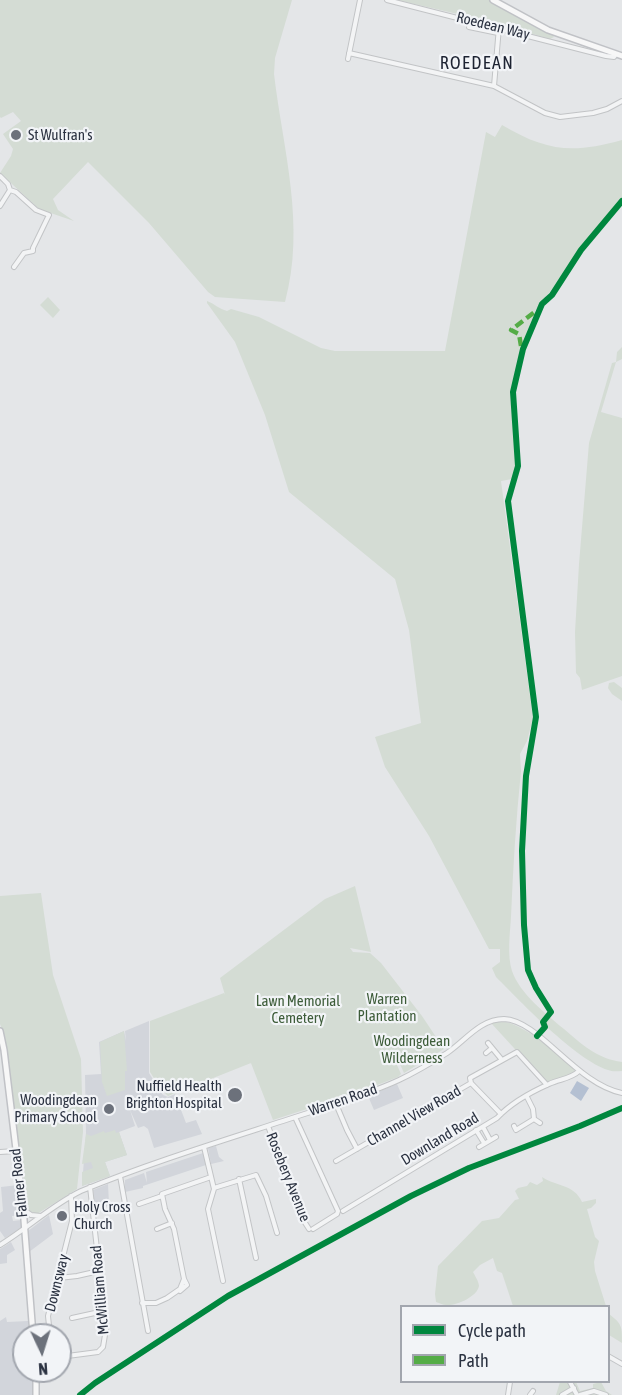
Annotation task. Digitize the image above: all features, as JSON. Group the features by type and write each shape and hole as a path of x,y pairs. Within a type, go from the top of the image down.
{"main road":[{"path":"494,0 548,30 600,51 619,55"},
{"name":"Falmer Road","path":"0,1031 4,1046 23,1207 32,1323"}],"street":[{"path":"348,59 360,0"},
{"name":"Roedean Way","path":"387,0 499,30 600,51"},
{"path":"469,27 499,30 494,86"},
{"path":"349,53 494,86 545,112 560,117 593,113 611,108 622,101"},
{"path":"0,176 7,182 10,190"},
{"path":"0,206 10,190"},
{"path":"10,190 16,192 36,210 49,215 33,251 24,252 14,267"},
{"name":"Warren Road","path":"0,1245 71,1196 90,1187 382,1087 415,1073 456,1047 482,1025 498,1020 508,1020 524,1026 600,1086 622,1092"},
{"path":"488,1043 502,1060 517,1052 547,1085"},
{"path":"487,1051 492,1048"},
{"name":"Channel View Road","path":"336,1161 471,1083 470,1078 502,1060"},
{"name":"Downland Road","path":"311,1228 483,1127 547,1085 575,1076 579,1071"},
{"path":"471,1083 501,1114"},
{"path":"527,1097 533,1109 534,1119"},
{"name":"Channel View Road","path":"336,1103 357,1149"},
{"path":"295,1117 340,1212"},
{"path":"534,1119 540,1123"},
{"path":"516,1130 534,1119"},
{"name":"Rosebery Avenue","path":"268,1126 302,1218 311,1228"},
{"path":"483,1127 490,1140"},
{"path":"476,1130 484,1143"},
{"path":"479,1147 496,1137"},
{"path":"204,1147 214,1188 208,1209 223,1281"},
{"path":"0,1152 16,1151"},
{"path":"214,1188 256,1175 266,1196 277,1233"},
{"path":"120,1176 148,1331"},
{"path":"139,1204 211,1177"},
{"path":"239,1179 256,1258"},
{"name":"McWilliam Road","path":"72,1356 97,1353 102,1349 106,1331 90,1187"},
{"name":"Downsway","path":"49,1323 72,1221 71,1196"},
{"path":"142,1303 156,1303 178,1291 184,1279 172,1222 162,1196"},
{"path":"23,1207 29,1215 42,1216"},
{"path":"157,1229 172,1222"},
{"path":"59,1278 99,1271"},
{"path":"72,1318 104,1311"},
{"path":"571,1383 579,1395 596,1391 606,1395"},
{"path":"562,1395 574,1388"}],"shaded area":[{"path":"149,1021 149,1073 163,1095 168,1097 175,1094 186,1123 196,1120 202,1134 154,1148 148,1129 144,1126 138,1128 130,1110 135,1126 119,1132 127,1155 105,1162 110,1176 82,1186 86,1133 85,1075 101,1074 99,1042 124,1031 126,1041 125,1031"},
{"path":"397,1084 403,1098 374,1110 368,1096"},
{"path":"216,1146 219,1157 224,1161 211,1164 208,1148"},
{"path":"203,1153 206,1165 143,1186 143,1188 125,1192 125,1180 144,1173 147,1183 146,1172"},
{"path":"108,1184 108,1206 95,1209 93,1190"},
{"path":"18,1185 21,1215 12,1216 13,1221 21,1220 22,1228 5,1238 0,1231 0,1213 3,1211 1,1187"},
{"path":"49,1215 53,1234 29,1252 28,1231"},
{"path":"11,1242 15,1250 7,1255 7,1263 0,1264 0,1249"},
{"path":"6,1317 7,1322 28,1321 28,1323 12,1323 12,1383 32,1383 32,1395 0,1395 0,1321"}],"green space":[{"path":"0,0 292,0 275,58 274,74 293,216 291,273 285,302 215,297 208,292 149,223 88,162 53,199 58,210 74,221 39,209 0,173 13,149 3,134 21,121 13,112 0,117"},
{"path":"397,0 490,0 554,37 550,39 488,21"},
{"path":"502,125 532,140 560,148 588,147 622,140 622,199 535,311 536,314 522,348 510,394 517,468 512,479 501,481 533,718 527,741 520,754 521,771 515,844 510,965 521,988 534,1003 590,1050 605,1058 622,1062 622,1071 608,1070 581,1055 549,1029 496,977 492,968 500,962 500,949 489,949 429,836 385,767 375,737 421,723 409,630 395,579 289,492 265,415 235,342 207,303 207,301 227,311 231,309 259,317 321,348 335,351 445,351 486,132 495,137"},
{"path":"48,297 60,310 53,318 40,305"},
{"path":"622,347 622,359 616,362 617,352"},
{"path":"616,362 601,412 622,418 622,676 582,690 580,678 576,673 575,632 589,443 612,363"},
{"path":"614,682 622,688 622,701 608,688 609,683"},
{"path":"355,886 371,952 350,948 353,952 370,953 381,963 444,1049 404,1073 394,1051 392,1054 401,1074 398,1077 273,1120 251,1063 168,1096 150,1072 150,1021 224,993 225,995 220,978 325,899"},
{"path":"41,893 53,975 81,1059 83,1132 77,1189 37,1214 29,1211 25,1203 9,1062 0,1024 0,896"},
{"path":"501,1021 510,1023 542,1041 577,1073 547,1084 491,1023"},
{"path":"124,1031 127,1071 125,1071 125,1090 107,1096 102,1082 100,1042"},
{"path":"115,1130 116,1133 119,1132 127,1155 105,1162 110,1176 82,1186 82,1172 93,1168 91,1162 82,1164 86,1134 91,1136"},
{"path":"542,1177 570,1189 579,1196 582,1202 596,1199 596,1203 587,1209 595,1237 599,1241 594,1262 606,1305 513,1305 502,1273 497,1271 493,1258 473,1272 479,1286 474,1294 450,1305 436,1302 438,1266 482,1221 499,1218 515,1200 519,1199 515,1191 518,1188 527,1186 530,1182 537,1185 543,1181"},
{"path":"610,1315 620,1326 622,1343 610,1336"},
{"path":"560,1383 576,1383 580,1391 593,1388 593,1384 602,1383 606,1391 612,1395 556,1395"}],"water":[{"path":"577,1081 589,1088 581,1101 570,1093"}],"marked path":[{"path":"521,346 519,334 511,330 536,311"}],"cycle path":[{"path":"537,1036 545,1027 543,1022 551,1012 528,970 524,925 522,851 526,776 536,717 508,501 518,466 513,392 523,349 542,304 552,295 581,250 622,201"},
{"path":"80,1395 228,1296 411,1196 469,1168 622,1108"}],"place":[{"name":"St Wulfran's","path":"16,135"},
{"name":"Nuffield Health Brighton Hospital","path":"235,1095"},
{"name":"Woodingdean Primary School","path":"109,1109"},
{"name":"Holy Cross Church","path":"62,1216"}],"district":[{"name":"ROEDEAN","path":"477,63"}],"park label":[{"name":"Warren Plantation","path":"387,1008"},
{"name":"Lawn Memorial Cemetery","path":"298,1010"},
{"name":"Woodingdean Wilderness","path":"412,1050"}]}
